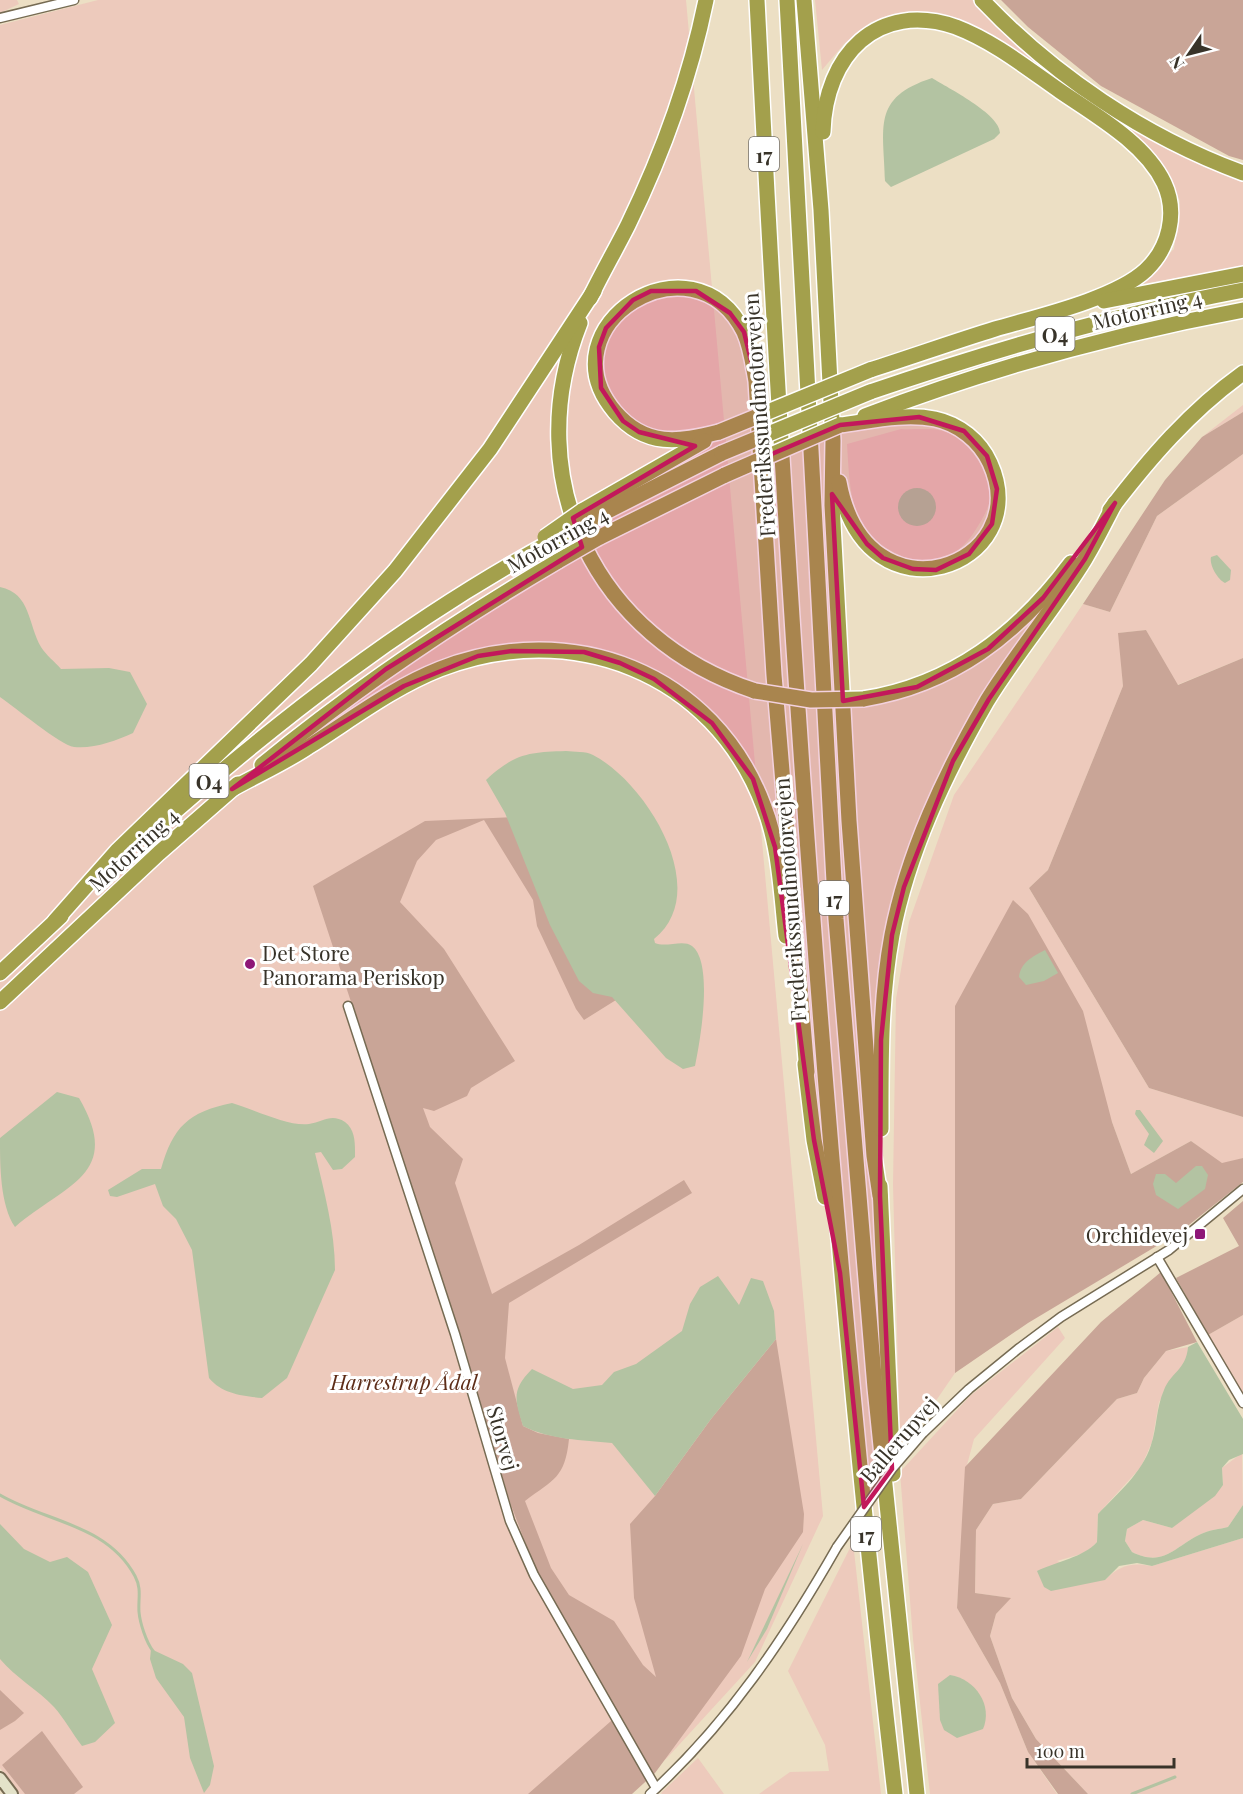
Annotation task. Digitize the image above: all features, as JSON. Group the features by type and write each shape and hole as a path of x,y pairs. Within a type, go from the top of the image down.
{"highway":[{"path":"706,0 697,41 671,126 628,225 594,291 567,358 559,415 561,476 579,537 608,588 651,635 701,670 754,691 811,700 863,699 917,687 952,672 988,649 1019,624 1043,597 1115,503 1193,412 1243,374"},
{"name":"Frederikssundmotorvejen","path":"757,0 800,765 840,1274 895,1794"},
{"name":"17","path":"787,0 831,848 855,1169 916,1794"},
{"path":"804,0 821,210 832,441 832,505 849,821 879,1196"},
{"path":"982,0 1033,49 1119,110 1176,143 1243,173"},
{"path":"584,517 719,432 870,370 1049,313 1119,287 1146,269 1160,254 1167,236 1171,209 1167,192 1153,165 1117,132 1017,61 969,33 932,21 899,22 872,32 847,52 834,73 824,108 821,210"},
{"path":"1049,313 1243,274"},
{"path":"719,432 673,442 657,439 639,432 623,421 609,406 599,378 598,347 606,328 616,313 633,300 651,291 675,288 696,291 714,300 730,313 744,332 751,354 756,381 774,675 807,1072 814,1140 840,1274"},
{"name":"Motorring 4","path":"0,973 210,780 292,713 374,652 584,517 722,453 870,392 979,355 1091,323 1243,290"},
{"path":"55,921 117,851 311,664 395,571 490,449 594,291"},
{"name":"Motorring 4","path":"0,1002 159,853 232,789 386,669 481,606 598,538 725,475 840,425 871,417 986,374 1097,342 1243,310"},
{"path":"832,441 843,501 851,522 867,544 883,558 913,569 936,570 953,564 969,554 982,541 992,524 997,506 995,473 982,449 964,431 937,420 919,417 871,417"},
{"path":"890,1546 893,1485 879,1196 881,1040 884,993 892,935 919,843 953,761 989,699 1085,559 1115,503"},
{"path":"232,789 305,749 404,686 478,656 521,650 585,652 620,663 654,678 688,700 712,723 736,752 753,779 765,808 776,847 797,1023 807,1072"}],"street":[{"path":"0,18 74,0"},
{"name":"Storvej","path":"348,1006 455,1334 510,1521 534,1575 653,1791"},
{"name":"Ballerupvej","path":"653,1791 703,1741 743,1694 806,1601 837,1547 892,1469 923,1433 969,1389 1018,1349 1061,1317 1157,1257 1243,1189"},
{"path":"1157,1257 1243,1402"},
{"path":"0,1778 12,1794"}],"highlighted area":[{"path":"651,291 696,291 730,313 744,332 756,381 760,459 840,425 919,417 964,431 987,456 997,489 992,524 969,554 936,570 913,569 883,558 867,544 832,494 843,701 917,687 988,649 1043,598 1115,503 1085,559 989,699 953,761 904,887 892,935 881,1040 880,1196 892,1469 864,1507 840,1273 814,1140 775,847 753,779 712,723 654,679 620,663 584,652 512,651 478,656 404,686 232,789 386,669 582,547 573,518 695,446 639,432 623,421 601,388 599,347 606,328 633,300"}],"green space":[{"path":"0,0 17,0 19,4 0,13"},
{"name":"Harrestrup Ådal","path":"98,0 686,0 823,1516 755,1662 667,1758 624,1794 20,1794 0,1768 0,25"},
{"path":"815,0 972,0 1031,54 1065,78 1136,121 1243,180 1243,266 1137,285 1174,249 1180,201 1156,156 1005,43 957,23 909,14 871,22 844,44 822,70"},
{"path":"1243,405 1243,412 1202,437"},
{"path":"901,429 936,430 955,436 977,458 987,478 990,497 984,516 962,547 942,559 920,561 895,553 880,544 869,533 860,521 855,507 851,493 847,444"},
{"path":"1243,454 1243,658 1177,685 1146,630 1119,633 1123,686 1048,870 1029,888 1149,1088 1243,1117 1243,1158 1222,1164 1191,1141 1131,1174 1112,1122 955,1006 955,1373 922,1421 900,1443 893,1185 896,999 909,922 954,795 1083,604 1110,612 1157,516"},
{"path":"1243,1315 1243,1395 1208,1335"},
{"path":"1058,1327 1065,1338 974,1439 967,1465 957,1608 1000,1683 1028,1752 1057,1794 930,1794 913,1639 900,1472 970,1396"},
{"path":"1188,1347 1187,1360 1159,1402 1152,1442 1141,1467 1098,1514 1097,1542 1088,1552 1057,1561 1105,1580 1126,1566 1138,1564 1152,1566 1243,1538 1243,1794 1088,1794 1036,1739 1012,1698 990,1636 996,1614 1010,1598 975,1593 976,1530 993,1504 1021,1499 1117,1399 1137,1393 1144,1378 1166,1351"},
{"path":"1242,1453 1243,1505 1228,1527 1201,1534 1169,1554 1153,1558 1132,1552 1125,1541 1127,1529 1143,1520 1172,1528 1223,1485 1222,1468"},
{"path":"853,1542 881,1794 759,1794 790,1772 829,1771 825,1745 788,1671"},
{"path":"698,1758 724,1794 661,1793"}],"shaded area":[{"path":"1001,0 1243,0 1243,160 1229,156 1101,86 1028,27"},
{"path":"932,78 983,110 998,126 1000,133 994,139 891,187 885,181 883,130 885,117 890,105 899,95 912,86"},
{"path":"1243,412 1243,454 1157,516 1110,612 1083,604 1165,480 1202,437"},
{"path":"917,488 931,493 936,507 931,521 917,526 903,521 898,507 903,493"},
{"path":"1217,555 1231,570 1230,580 1225,583 1217,576 1211,564 1211,557"},
{"path":"0,587 18,596 27,611 41,647 61,669 109,668 130,672 147,704 133,733 97,746 74,747 48,733 0,697"},
{"path":"1146,630 1178,685 1243,658 1243,1117 1149,1088 1029,888 1048,870 1123,686 1118,633"},
{"path":"566,751 593,755 613,769 633,788 651,812 666,839 675,867 677,894 671,918 654,939 655,943 664,945 688,944 699,955 704,985 704,1003 695,1066 683,1069 666,1058 612,997 593,993 579,981 550,925 505,813 486,780 505,765 522,756 541,752"},
{"path":"513,817 624,995 584,1020 576,1009 537,926 533,900 484,820 436,840 417,861 400,902 444,949 515,1061 471,1088 467,1096 434,1111 423,1108 430,1127 463,1159 455,1183 492,1294 579,1245 684,1180 692,1193 509,1303 505,1358 523,1426 538,1433 569,1439 565,1462 561,1470 551,1482 525,1501 551,1568 569,1595 614,1621 643,1665 656,1677 634,1598 630,1524 655,1496 711,1419 776,1339 804,1514 803,1532 765,1589 741,1656 655,1773 632,1794 528,1794 619,1714 536,1571 511,1505 456,1322 313,886 425,821"},
{"path":"1013,900 1028,914 1083,1011 1112,1122 1131,1174 1191,1141 1222,1163 1243,1158 1243,1182 1180,1232 1028,1323 955,1373 955,1006"},
{"path":"1045,950 1058,973 1044,981 1026,985 1019,977 1022,967"},
{"path":"57,1092 79,1098 91,1124 95,1145 92,1161 83,1175 69,1188 15,1227 6,1208 1,1172 0,1138"},
{"path":"232,1103 291,1123 309,1124 331,1118 340,1119 349,1125 355,1143 355,1157 342,1169 333,1170 321,1152 315,1153 331,1226 335,1270 287,1378 262,1398 226,1391 209,1378 192,1250 176,1219 163,1206 155,1184 117,1197 110,1196 108,1190 142,1169 161,1169 171,1142 184,1124 204,1111"},
{"path":"1136,1110 1140,1110 1163,1141 1154,1153 1144,1145 1149,1134 1135,1114"},
{"path":"1196,1166 1202,1166 1208,1175 1205,1189 1178,1209 1156,1195 1153,1184 1156,1174 1165,1174 1176,1183"},
{"path":"1243,1201 1243,1315 1208,1335 1176,1278 1239,1246 1223,1218"},
{"path":"1161,1272 1197,1342 1166,1351 1144,1378 1137,1393 1117,1399 1021,1499 993,1504 976,1530 975,1593 1011,1598 996,1614 990,1636 1012,1698 1036,1739 1088,1794 1058,1794 1028,1752 1000,1683 957,1608 965,1467 1101,1322"},
{"path":"718,1276 739,1305 751,1278 763,1281 774,1311 776,1339 711,1419 655,1496 612,1443 556,1437 523,1426 517,1402 518,1389 532,1369 573,1389 602,1385 614,1372 636,1364 682,1331 690,1304 700,1287"},
{"path":"1197,1342 1243,1419 1243,1454 1229,1460 1222,1468 1223,1485 1215,1496 1172,1528 1143,1520 1127,1529 1125,1541 1132,1552 1143,1556 1153,1558 1169,1554 1201,1534 1228,1527 1243,1505 1243,1538 1152,1566 1137,1563 1119,1566 1105,1580 1051,1591 1044,1587 1037,1571 1085,1552 1097,1542 1098,1514 1142,1465 1151,1445 1164,1390 1184,1361 1188,1347"},
{"path":"0,1524 24,1549 50,1562 67,1557 88,1572 112,1625 92,1669 115,1723 95,1742 82,1746 54,1707 0,1659"},
{"path":"803,1544 767,1629 747,1662"},
{"path":"151,1649 183,1664 192,1673 214,1766 210,1785 204,1793 190,1758 184,1717 156,1678 150,1659"},
{"path":"950,1675 968,1682 975,1688 986,1711 983,1729 957,1738 944,1730 940,1720 938,1684"},
{"path":"0,1690 24,1713 0,1730"},
{"path":"42,1731 83,1787 74,1794 25,1794 2,1765"}],"waterway":[{"path":"0,1495 92,1535 109,1545 123,1559 137,1581 141,1621 153,1651"},
{"path":"1132,1794 1175,1777"}],"place":[{"name":"Det Store Panorama Periskop","path":"250,964"},
{"name":"Orchidevej","path":"1200,1234"}]}
